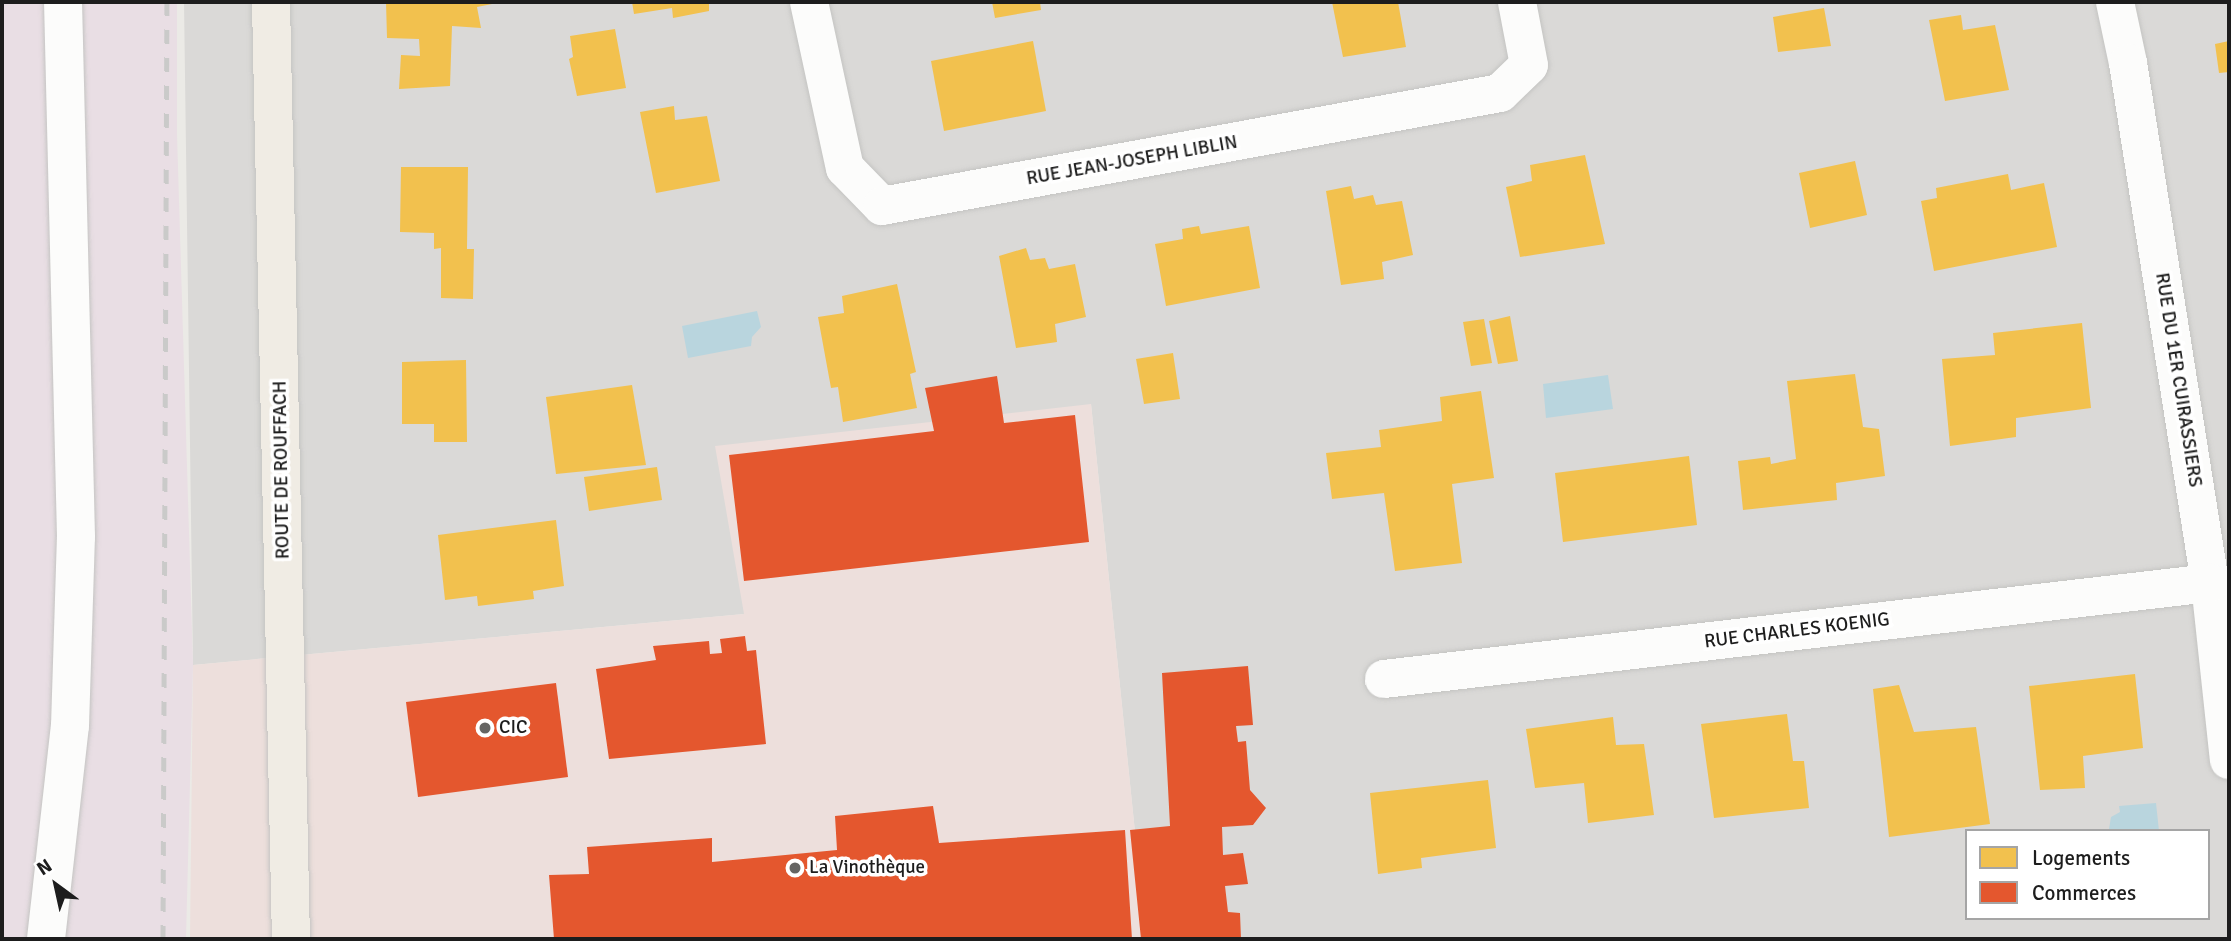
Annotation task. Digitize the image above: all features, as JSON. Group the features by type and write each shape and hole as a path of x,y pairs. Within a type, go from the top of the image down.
{"main road":[{"name":"ROUTE DE ROUFFACH","path":"271,2 291,939"}],"street":[{"path":"46,939 70,726 76,537 63,2"},
{"name":"RUE JEAN-JOSEPH LIBLIN","path":"808,2 845,168 882,206 1500,93 1529,65 1517,2"},
{"name":"RUE DU 1ER CUIRASSIERS","path":"2115,2 2128,63 2210,583 2229,760"},
{"name":"RUE CHARLES KOENIG","path":"1384,678 2210,583"}],"shaded area":[{"path":"2,2 177,2 177,134 193,665 186,939 2,939"},
{"path":"184,2 2229,2 2229,939 1146,939 1091,404 744,614 193,665"},
{"path":"1091,404 1146,939 190,939 193,665 744,614 715,446"}],"water":[{"path":"757,311 761,327 752,337 751,346 688,358 682,326"},
{"path":"1608,375 1613,409 1546,418 1543,384"},
{"path":"2156,803 2159,829 2109,829 2111,817 2120,812 2119,806"}],"building: Logements":[{"path":"386,2 497,3 477,7 481,28 452,26 450,86 399,89 401,55 420,56 419,39 387,38"},
{"path":"632,2 709,2 709,11 673,18 672,8 634,14"},
{"path":"992,2 1040,2 1041,10 995,18"},
{"path":"1332,2 1398,2 1406,47 1343,57"},
{"path":"1824,8 1831,46 1778,52 1773,17"},
{"path":"1961,15 1963,30 1995,25 2009,90 1945,101 1929,20"},
{"path":"615,29 626,88 577,96 569,59 573,57 570,36"},
{"path":"1033,41 1046,111 944,131 931,61"},
{"path":"2229,41 2229,72 2219,73 2215,44"},
{"path":"674,106 675,120 707,116 720,181 656,193 640,112"},
{"path":"1585,155 1605,244 1520,257 1506,187 1532,181 1530,165"},
{"path":"1855,161 1867,215 1810,228 1799,173"},
{"path":"401,167 468,167 467,249 474,249 473,299 441,298 441,248 434,249 434,233 400,232"},
{"path":"2008,174 2011,190 2044,183 2057,247 1934,271 1921,201 1937,198 1936,188"},
{"path":"1351,186 1354,199 1373,195 1376,205 1402,201 1413,255 1382,262 1384,279 1341,285 1326,191"},
{"path":"1199,226 1201,234 1249,226 1260,288 1166,306 1155,244 1183,239 1182,229"},
{"path":"1026,248 1030,260 1045,258 1049,269 1075,264 1086,317 1055,324 1057,342 1016,348 999,256"},
{"path":"897,284 916,372 910,374 917,408 843,422 838,387 831,388 818,317 844,313 842,296"},
{"path":"1510,316 1518,361 1498,364 1489,321"},
{"path":"1484,319 1492,363 1471,366 1463,322"},
{"path":"2082,323 2091,408 2016,418 2016,437 1950,446 1942,359 1995,355 1993,333"},
{"path":"1173,353 1180,399 1144,404 1136,359"},
{"path":"466,360 467,442 434,442 434,424 402,424 402,362"},
{"path":"1855,374 1863,427 1879,429 1885,476 1836,483 1837,500 1743,510 1738,461 1770,457 1771,464 1796,459 1787,381"},
{"path":"632,385 646,465 556,474 546,397"},
{"path":"1481,391 1494,478 1452,484 1462,563 1395,571 1384,493 1332,499 1326,453 1381,447 1379,430 1442,421 1440,397"},
{"path":"1689,456 1697,525 1563,542 1555,473"},
{"path":"657,467 662,500 589,511 584,477"},
{"path":"556,520 564,586 533,591 534,599 478,606 477,596 445,600 438,535"},
{"path":"2135,674 2143,748 2083,756 2085,788 2040,790 2029,686"},
{"path":"1899,685 1914,732 1976,727 1990,824 1889,837 1873,689"},
{"path":"1787,714 1793,761 1804,761 1809,808 1714,818 1701,724"},
{"path":"1613,717 1616,745 1644,744 1654,815 1588,823 1584,783 1535,788 1526,729"},
{"path":"1488,780 1496,848 1421,858 1422,868 1378,874 1370,793"}],"building: Commerces":[{"path":"997,376 1004,423 1075,415 1089,542 744,581 729,455 934,431 925,388"},
{"path":"745,636 747,651 756,650 766,744 609,759 596,669 656,660 653,646 709,641 710,654 722,653 720,639"},
{"path":"1248,666 1253,725 1236,726 1238,742 1246,741 1250,790 1266,808 1253,825 1222,827 1223,855 1243,853 1248,884 1225,886 1228,912 1240,913 1241,939 1141,939 1130,830 1170,826 1162,673"},
{"name":"CIC","path":"556,683 568,777 418,797 406,702"},
{"name":"La Vinothèque","path":"933,806 939,843 1125,830 1132,939 554,939 549,875 589,874 587,847 712,838 712,862 837,850 835,816"}],"railway":[{"path":"163,939 167,2"}],"place":[{"name":"CIC","path":"485,728"},
{"name":"La Vinothèque","path":"795,868"}]}
